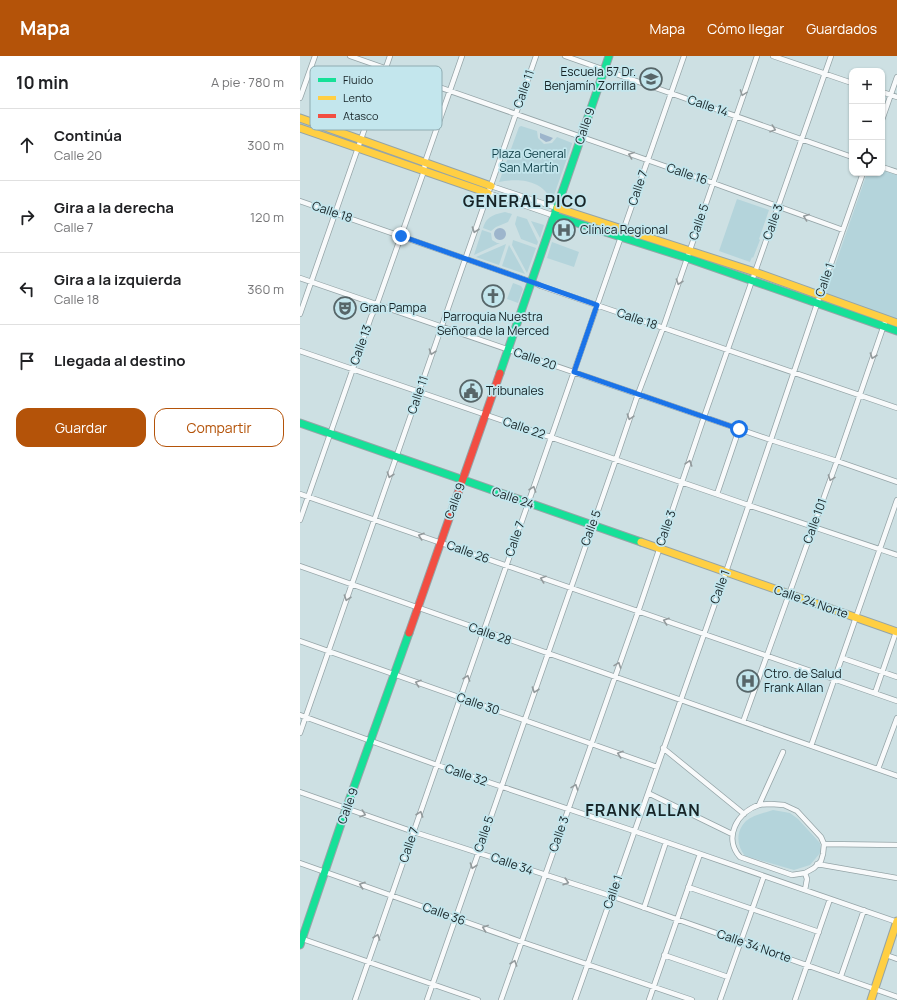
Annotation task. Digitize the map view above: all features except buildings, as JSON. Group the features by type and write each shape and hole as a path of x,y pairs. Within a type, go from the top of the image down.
{"main road":[{"name":"Calle 9","path":"301,941 440,542 463,481 555,216 581,136 610,56"},
{"path":"300,118 310,121"},
{"path":"300,128 424,171 489,189"},
{"path":"335,130 425,162 489,189"},
{"path":"557,208 623,229 752,280 897,331"},
{"path":"555,216 621,237 755,272 897,323"},
{"name":"Calle 24","path":"300,423 726,572"},
{"name":"Calle 24 Norte","path":"726,572 897,632"},
{"path":"871,1000 897,922"}],"street":[{"path":"311,66 315,56"},
{"name":"Calle 16","path":"350,56 380,66"},
{"path":"387,66 390,56"},
{"name":"Calle 13","path":"442,114 462,56"},
{"name":"Calle 11","path":"300,733 536,56"},
{"name":"Calle 14","path":"565,56 849,155"},
{"name":"Calle 7","path":"355,1000 684,56"},
{"name":"Calle 5","path":"427,1000 757,56"},
{"path":"773,56 849,82"},
{"name":"Calle 3","path":"501,1000 567,809 638,612 704,417 831,56"},
{"path":"300,98 310,70"},
{"path":"885,112 897,77"},
{"name":"Calle 16","path":"442,88 581,136 647,161 843,230"},
{"path":"885,93 897,97"},
{"path":"300,314 364,130"},
{"name":"Calle 13","path":"300,520 424,171 425,162 436,130"},
{"path":"885,168 897,172"},
{"name":"Calle 1","path":"575,1000 726,572 817,303 862,176"},
{"path":"489,189 557,208"},
{"path":"489,189 555,216"},
{"name":"Calle 18","path":"300,201 541,286 897,408"},
{"name":"Calle 20","path":"300,278 897,482"},
{"name":"Calle 101","path":"743,722 790,595 886,319"},
{"name":"Calle 22","path":"300,351 897,555"},
{"path":"717,494 739,429"},
{"name":"Calle 26","path":"300,494 897,701"},
{"path":"811,746 897,500"},
{"name":"Calle 28","path":"300,566 483,632 548,653 614,678 897,776"},
{"path":"875,693 897,632"},
{"name":"Calle 30","path":"300,641 657,767"},
{"path":"842,658 897,677"},
{"name":"Calle 32","path":"300,715 437,765 897,922"},
{"path":"878,769 897,718"},
{"path":"663,748 744,814"},
{"path":"759,805 783,752"},
{"name":"Calle 34","path":"300,792 545,876 611,896"},
{"path":"648,793 732,834"},
{"path":"759,805 784,805 797,812 820,838 824,844 823,854 818,864 814,868 805,873 792,875 740,857 734,848 732,834 733,830 744,814 759,805"},
{"path":"644,908 666,842"},
{"path":"824,844 897,845"},
{"path":"649,1000 700,854"},
{"name":"Calle 36","path":"300,863 522,942 588,963 692,1000"},
{"path":"818,864 897,878"},
{"path":"805,873 807,879 805,890"},
{"path":"720,1000 764,876"},
{"path":"688,887 819,932"},
{"name":"Calle 34 Norte","path":"611,896 897,997"},
{"path":"795,1000 830,899"},
{"path":"841,976 864,910"},
{"path":"301,941 368,961 478,1000"},
{"path":"886,955 897,958"},
{"path":"664,956 728,977"}],"green space":[{"path":"300,121 310,125 310,128 300,125"},
{"name":"Plaza General San Martín","path":"521,126 537,131 538,138 544,144 552,143 557,137 572,143 552,201 548,194 530,182 515,180 499,182 519,127"},
{"path":"315,130 326,130 351,139 350,142"},
{"path":"365,144 417,163 416,165 364,146"},
{"path":"885,171 897,175 897,319 825,294 866,176 885,176"},
{"path":"737,199 769,210 759,239 760,240 750,262 719,251"},
{"path":"505,212 512,214 508,222 491,231 483,228 489,218"},
{"path":"517,216 527,219 538,242 537,245 521,239 515,224"},
{"path":"531,221 544,225 540,238"},
{"path":"482,230 491,233 492,240 500,243 474,255"},
{"path":"513,240 536,248 527,273 512,245"},
{"path":"552,242 579,252 574,267 547,258"},
{"path":"506,244 499,265 476,257"},
{"path":"509,245 525,274 502,266"},
{"path":"513,283 521,286 523,289 518,303 507,299"},
{"path":"773,810 790,813 798,819 820,843 821,852 810,865 794,870 745,856 742,852 738,838 740,829 746,821 752,817"}],"shaded area":[{"path":"540,133 553,138 546,142 540,138"},
{"path":"500,228 504,230 506,234 504,238 500,240 496,238 494,234 496,230"}],"traffic: fast":[{"path":"500,373 609,56"},
{"path":"555,216 687,258 897,331"},
{"path":"300,423 641,542"},
{"path":"300,945 346,809 409,633"}],"traffic: slow":[{"path":"300,118 310,122"},
{"path":"300,128 488,193"},
{"path":"334,130 491,186"},
{"path":"557,208 755,272 897,323"},
{"path":"641,542 897,632"},
{"path":"871,1000 897,921"}],"traffic: jam":[{"path":"409,633 500,373"}],"place":[{"name":"Escuela 57 Dr. Benjamín Zorrilla","path":"651,79"},
{"name":"Clínica Regional","path":"564,230"},
{"name":"Parroquia Nuestra Señora de la Merced","path":"493,296"},
{"name":"Gran Pampa","path":"345,308"},
{"name":"Tribunales","path":"471,391"},
{"name":"Ctro. de Salud Frank Allan","path":"748,681"}],"district":[{"name":"GENERAL PICO","path":"525,201"},
{"name":"FRANK ALLAN","path":"643,810"}],"route":[{"path":"401,236 597,305 574,372 739,429"}]}
